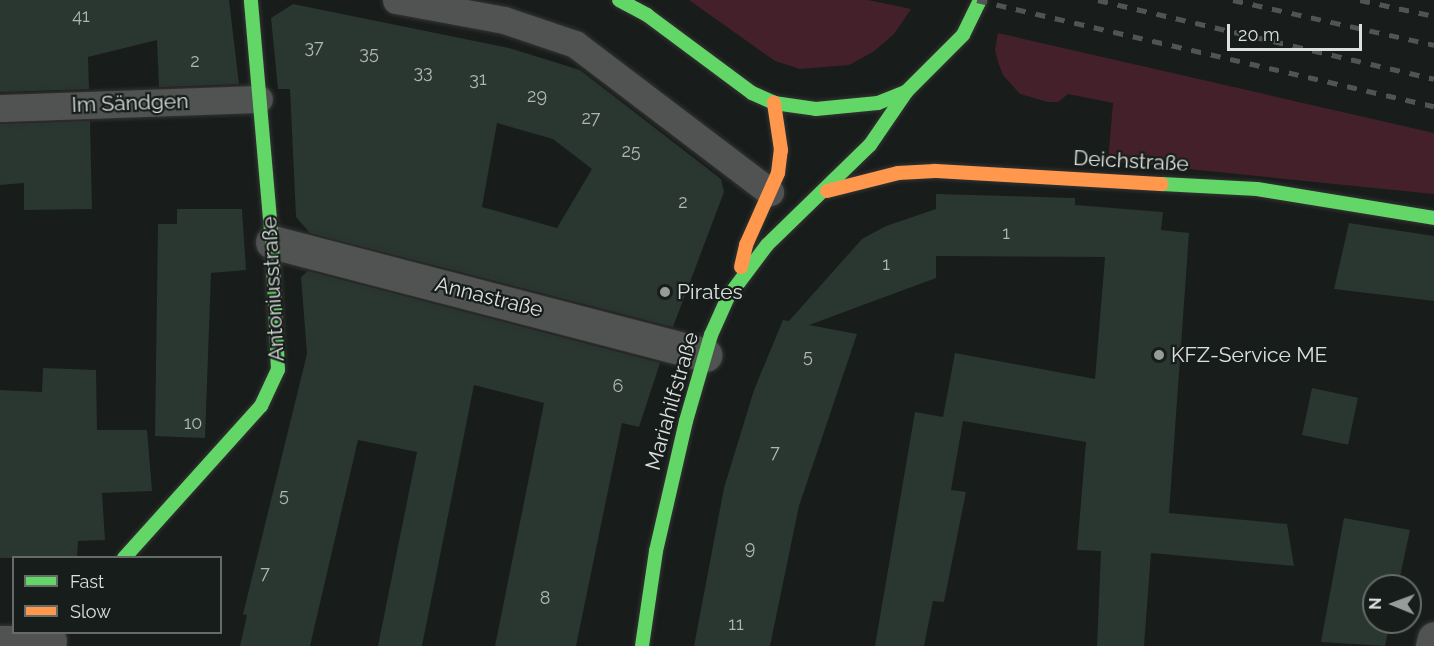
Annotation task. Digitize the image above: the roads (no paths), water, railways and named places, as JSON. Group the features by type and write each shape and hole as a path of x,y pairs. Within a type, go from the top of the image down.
{"street":[{"name":"Antoniusstraße","path":"126,556 261,406 278,370 272,242 251,0"},
{"path":"619,0 647,15 752,93 774,103 816,109 851,108 878,103 907,91 963,35 980,0"},
{"name":"Mariahilfstraße","path":"642,646 668,496 705,355 738,281 767,245 825,192 870,146 907,91"},
{"path":"738,281 746,245 770,192 781,150 774,103"},
{"name":"Deichstraße","path":"825,192 898,173 935,171 1257,189 1434,218"},
{"name":"Annastraße","path":"272,242 590,322 705,355"},
{"path":"1432,646 1434,638"},
{"path":"0,642 51,640"}],"lane":[{"path":"396,0 504,20 575,44 770,192"},
{"name":"Im Sändgen","path":"0,108 259,99"}],"railway":[{"path":"977,0 1434,106"},
{"path":"1098,0 1434,79"},
{"path":"1233,0 1434,45"},
{"path":"1360,0 1434,16"}],"place":[{"name":"Pirates","path":"665,292"},
{"name":"KFZ-Service ME","path":"1159,355"}]}
